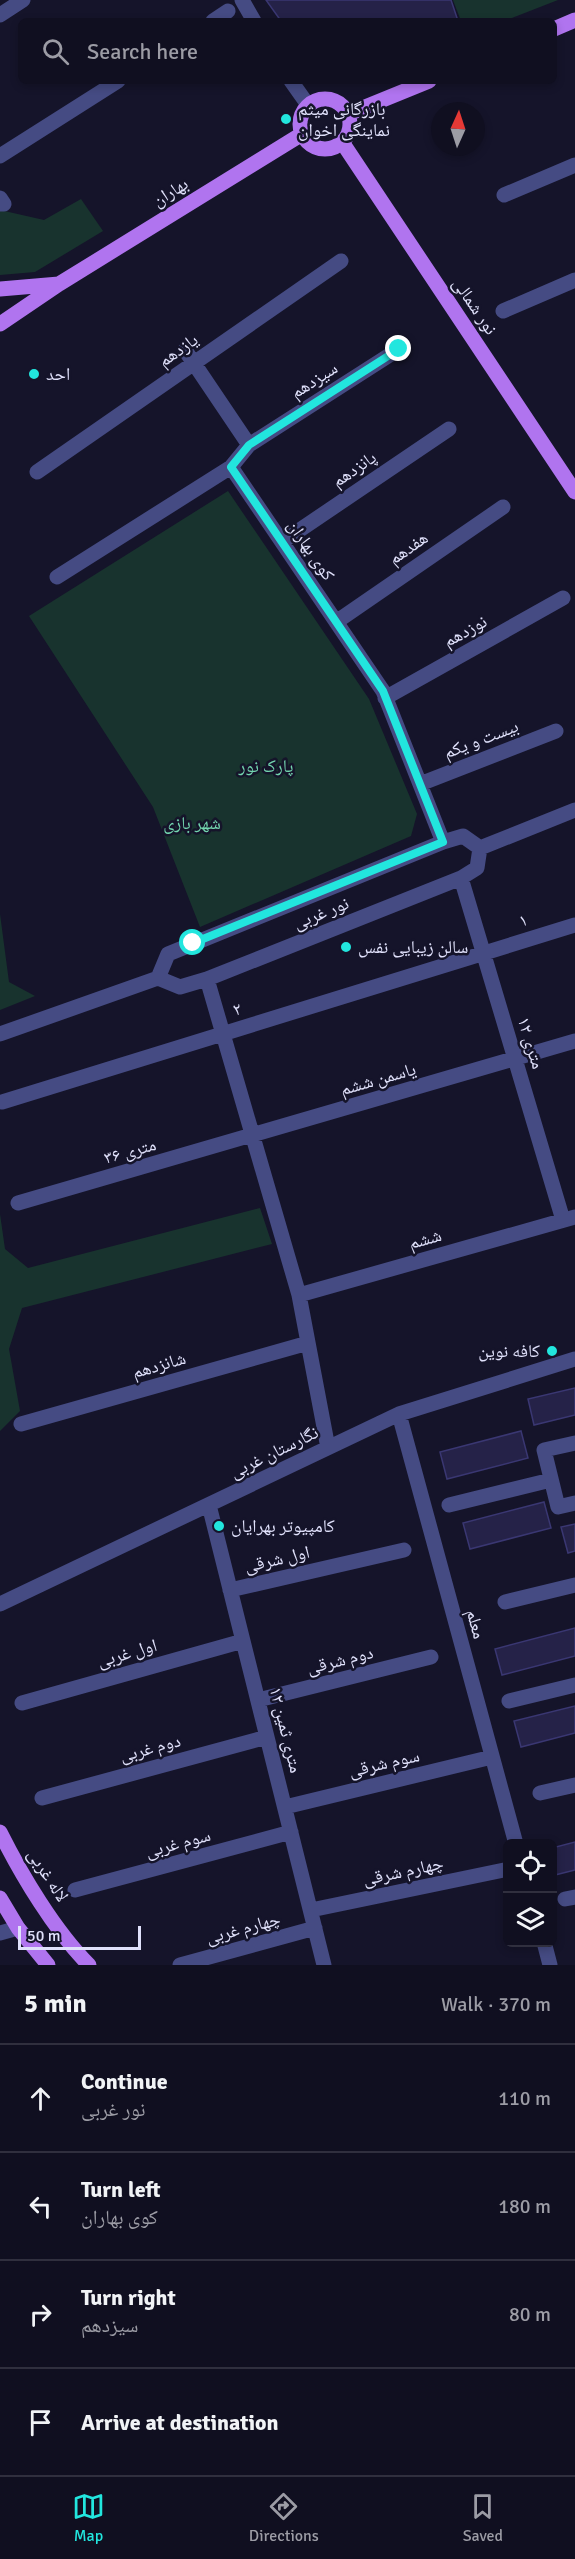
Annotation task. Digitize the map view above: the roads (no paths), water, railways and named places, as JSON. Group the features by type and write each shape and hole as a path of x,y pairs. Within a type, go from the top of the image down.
{"main road":[{"path":"557,28 575,20"},
{"path":"348,114 422,84"},
{"path":"323,99 331,100 338,102 348,114 350,129 337,147 320,148 312,145 302,134 300,126 303,111 308,105 323,99"},
{"name":"بهاران","path":"0,324 59,284 302,134"},
{"name":"نور شمالی","path":"342,142 575,492"},
{"name":"بهاران","path":"0,289 59,284"},
{"name":"لاله غربی","path":"0,1832 14,1860 72,1948 89,1965"},
{"path":"0,1898 18,1928 48,1965"}],"street":[{"path":"0,15 23,0"},
{"path":"242,0 252,18"},
{"path":"218,18 228,11"},
{"path":"0,156 113,84"},
{"path":"293,84 308,105"},
{"path":"504,195 575,165"},
{"path":"0,198 4,204 0,204"},
{"name":"یازدهم","path":"37,472 190,356 341,261"},
{"path":"503,311 575,280"},
{"name":"سیزدهم","path":"231,467 249,445 399,349"},
{"path":"190,356 249,445"},
{"name":"پانزدهم","path":"282,542 449,429"},
{"path":"57,577 231,467"},
{"name":"کوی بهاران","path":"231,467 385,698 443,842"},
{"name":"هفدهم","path":"336,622 503,507"},
{"name":"نوزدهم","path":"385,698 563,598"},
{"name":"بیست و یکم","path":"420,784 556,731"},
{"path":"480,848 575,810"},
{"name":"نور غربی","path":"464,836 480,848 477,868 461,878 207,979 180,987 158,978 168,954 185,946 443,842 464,836"},
{"name":"۱۲ متری","path":"461,878 515,1058 569,1218"},
{"name":"۱","path":"483,953 575,925"},
{"name":"۲","path":"2,1102 483,953"},
{"path":"0,1034 158,978"},
{"path":"207,979 299,1295 328,1448"},
{"path":"515,1058 575,1041"},
{"name":"یاسمن ششم","path":"253,1136 515,1058"},
{"name":"۳۶ متری","path":"18,1203 253,1136"},
{"name":"ششم","path":"299,1295 569,1218"},
{"name":"شانزدهم","path":"21,1424 308,1343"},
{"name":"نگارستان غربی","path":"0,1605 399,1414 575,1359"},
{"name":"معلم","path":"399,1414 515,1839"},
{"path":"575,1443 544,1450 558,1507 575,1503"},
{"path":"449,1505 551,1480"},
{"name":"۱۲ متری ثمین","path":"209,1505 324,1965"},
{"name":"اول شرقی","path":"230,1590 404,1550"},
{"path":"506,1602 575,1585"},
{"name":"اول غربی","path":"22,1703 243,1641"},
{"name":"دوم شرقی","path":"258,1700 431,1657"},
{"path":"509,1701 575,1685"},
{"name":"دوم غربی","path":"42,1798 267,1737"},
{"name":"سوم شرقی","path":"285,1807 492,1757"},
{"path":"540,1793 575,1785"},
{"name":"سوم غربی","path":"75,1890 291,1832"},
{"name":"چهارم شرقی","path":"311,1910 503,1870"},
{"path":"0,1933 18,1928"},
{"name":"چهارم غربی","path":"180,1965 315,1928"},
{"path":"545,1947 550,1965"}],"place":[{"name":"بازرگانی میثم نماینگی اخوان","path":"286,119"},
{"name":"احد","path":"34,374"},
{"name":"سالن زیبایی نفس","path":"346,947"},
{"name":"کافه نوین","path":"552,1351"},
{"name":"کامپیوتر بهرایان","path":"219,1526"}],"park label":[{"name":"پارک نور","path":"266,766"},
{"name":"شهر بازی","path":"192,823"}]}
